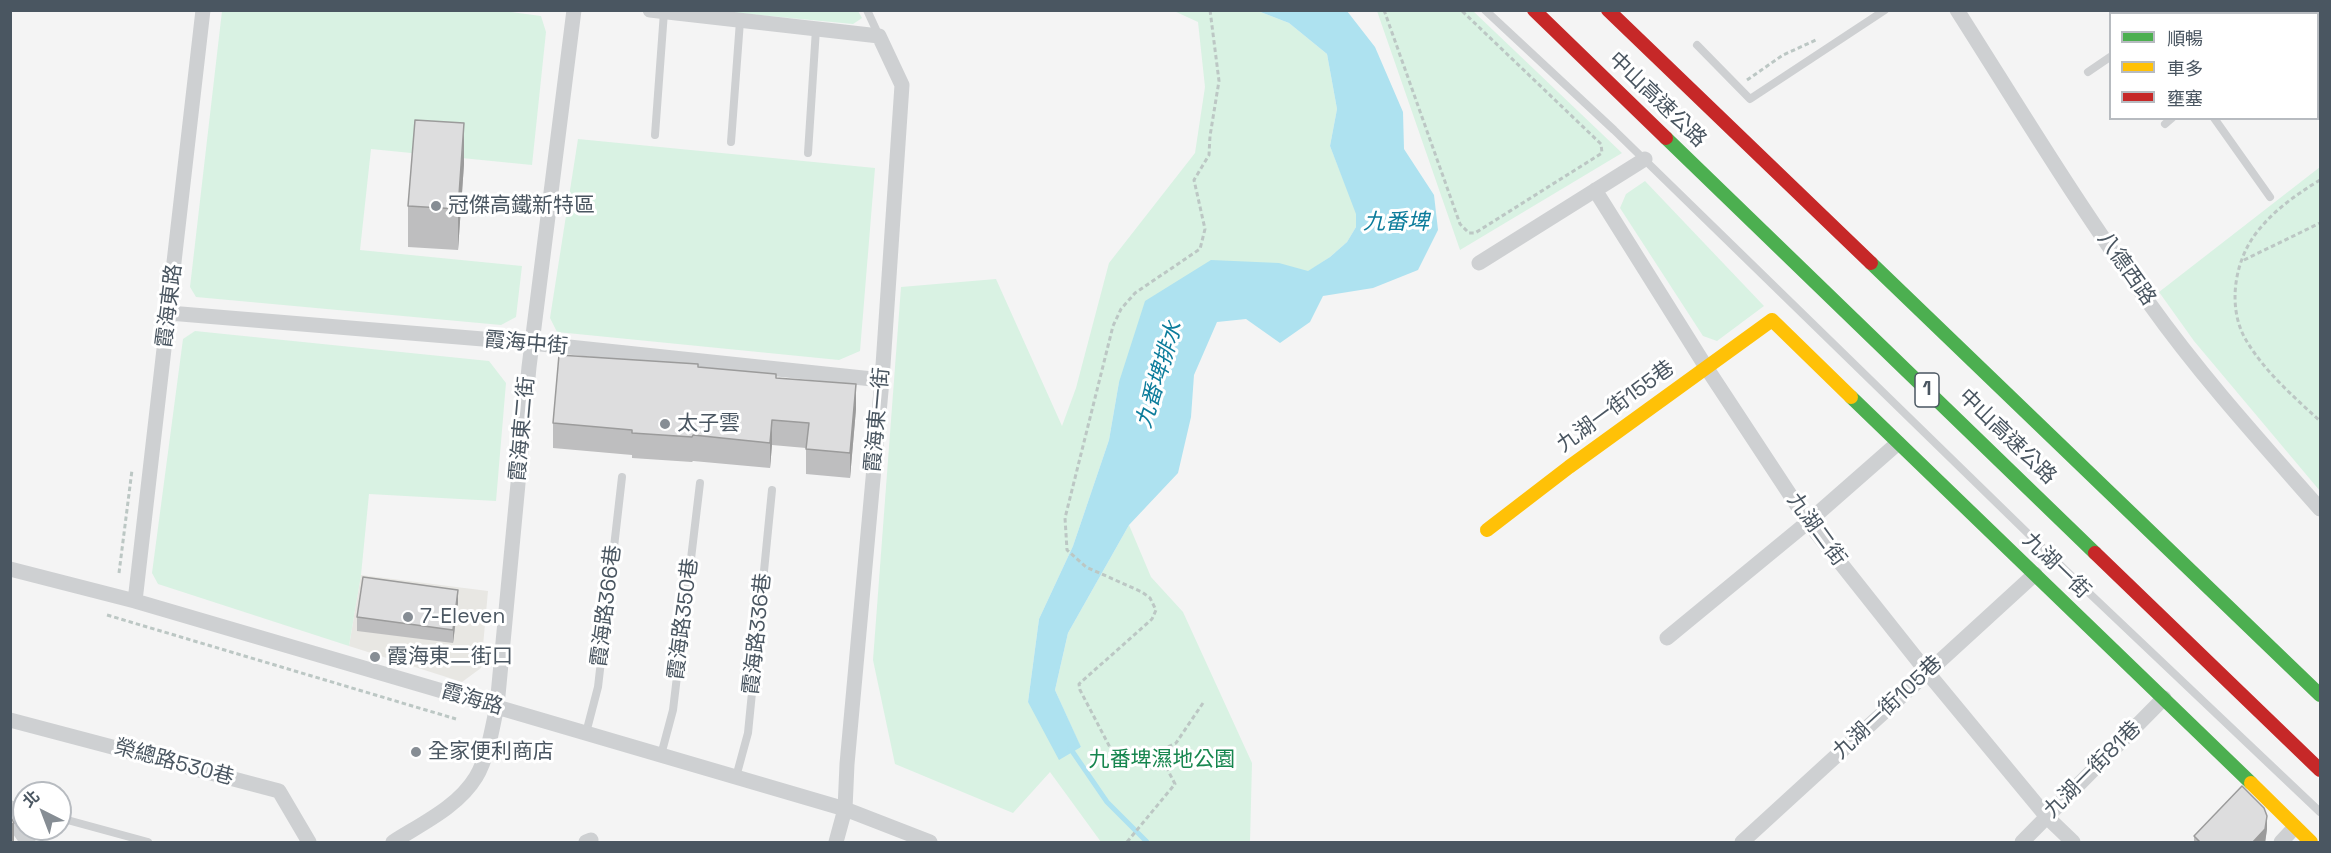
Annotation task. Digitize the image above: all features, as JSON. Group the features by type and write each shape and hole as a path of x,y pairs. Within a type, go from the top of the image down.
{"main road":[{"name":"中山高速公路","path":"1534,10 2320,770"},
{"name":"中山高速公路","path":"1608,10 2320,695"},
{"name":"九湖一街155巷","path":"1487,530 1569,467 1772,320"},
{"name":"九湖一街","path":"1772,320 2311,843"}],"street":[{"name":"霞海東路","path":"135,601 203,10"},
{"name":"霞海東二街","path":"393,843 444,810 465,792 477,776 488,745 497,706 531,343 574,10"},
{"name":"八德西路","path":"1957,10 2079,201 2149,304 2237,415 2320,509"},
{"path":"657,11 879,36"},
{"name":"霞海東一街","path":"836,843 845,809 882,380 902,85 879,36"},
{"path":"1479,263 1644,159"},
{"name":"九湖二街","path":"1595,190 1706,367 1808,522 1927,672 2047,817 2073,843"},
{"name":"霞海中街","path":"169,313 531,343 882,380"},
{"path":"1667,638 1808,522 1898,443"},
{"name":"霞海路","path":"10,570 135,601 845,809 930,843"},
{"name":"九湖一街105巷","path":"1749,840 2035,574"},
{"name":"九湖一街81巷","path":"2022,843 2164,698"},
{"name":"榮總路530巷","path":"10,720 279,790 309,843"},
{"path":"10,817 28,843"},
{"path":"2281,843 2295,827"}],"lane":[{"path":"867,10 879,36"},
{"path":"1485,10 1644,159 2088,592 2320,812"},
{"path":"1697,45 1750,99 1884,10"},
{"path":"655,135 657,11"},
{"path":"731,142 740,21"},
{"path":"808,153 816,29"},
{"path":"2088,72 2109,58"},
{"path":"2165,124 2170,120"},
{"path":"2215,120 2270,197"},
{"name":"霞海路366巷","path":"586,733 598,687 622,477"},
{"name":"霞海路350巷","path":"661,755 673,710 700,483"},
{"name":"霞海路336巷","path":"736,777 748,733 772,490"},
{"path":"72,821 148,843"}],"path":[{"path":"1203,703 1176,744 1137,762 1124,763 1115,757 1079,684 1152,619 1156,610 1150,598 1142,592 1086,567 1067,550 1065,518 1113,326 1121,309 1135,293 1200,249 1205,229 1194,180 1209,155 1219,81 1210,10"},
{"path":"1384,10 1460,224 1469,233 1474,233 1602,153 1601,144 1461,10"},
{"path":"1738,86 1783,55 1818,39"},
{"path":"2320,180 2288,202 2256,233 2242,260 2235,286 2238,322 2245,339 2269,371 2320,421"},
{"path":"2242,260 2320,223"},
{"path":"107,615 456,719"},
{"path":"1127,843 1176,784 1159,753"}],"shaded area":[{"path":"361,575 488,591 481,668 462,682 349,646"}],"green space":[{"path":"496,10 541,16 546,32 532,165 371,149 360,250 522,266 516,317 501,325 196,297 190,287 222,11"},
{"path":"716,11 858,11 862,18 853,24"},
{"name":"九番埤濕地公園","path":"1174,11 1258,11 1289,23 1327,54 1337,109 1330,146 1357,214 1356,227 1347,242 1308,272 1279,264 1119,382 1109,440 1073,546 1039,619 1028,702 1081,748 1055,690 1068,633 1129,525 1151,577 1183,612 1252,763 1250,842 1101,842 1050,772 1013,813 895,764 873,660 901,287 996,279 1062,426 1076,388 1109,263 1195,153 1205,87 1198,22"},
{"path":"1377,11 1473,11 1622,153 1460,250"},
{"path":"578,139 875,168 860,351 839,360 557,332 550,318"},
{"path":"2320,167 2320,491 2194,341 2159,292"},
{"path":"1645,181 1764,306 1717,341 1703,336 1620,208 1626,194"},
{"path":"195,331 489,361 506,383 496,501 369,494 361,575 349,646 158,584 152,573 183,339"}],"water":[{"name":"九番埤","path":"1258,11 1347,11 1375,47 1403,112 1404,149 1434,195 1438,230 1418,270 1373,288 1323,296 1310,322 1280,343 1246,319 1217,322 1194,375 1191,417 1178,473 1129,525 1068,633 1055,690 1081,747 1059,760 1028,702 1039,619 1073,546 1109,440 1119,382 1145,301 1211,260 1279,263 1308,271 1330,257 1347,242 1356,227 1356,214 1330,146 1337,109 1327,54 1289,23"}],"building":[{"path":"415,120 464,123 458,209 408,206"},
{"path":"559,355 698,364 698,367 776,374 776,378 856,384 850,453 806,449 809,423 772,420 770,443 693,435 692,437 632,433 632,430 553,423"},
{"name":"7-Eleven","path":"363,577 458,590 453,630 357,617"},
{"path":"2242,786 2264,808 2267,816 2265,829 2252,843 2201,843 2194,836"}],"waterway":[{"name":"九番埤排水","path":"1070,748 1107,802 1147,842"}],"traffic: fast":[{"path":"1666,138 2095,553"},
{"path":"1871,263 2320,695"},
{"path":"1851,397 2251,783"}],"traffic: slow":[{"path":"1487,530 1569,467 1772,320 1851,397"},
{"path":"2251,783 2311,842"}],"traffic: jam":[{"path":"1534,10 1666,138"},
{"path":"1608,10 1871,263"},
{"path":"2095,553 2320,770"}],"place":[{"name":"冠傑高鐵新特區","path":"436,206"},
{"name":"太子雲","path":"665,424"},
{"name":"7-Eleven","path":"408,617"},
{"name":"霞海東二街口","path":"375,657"},
{"name":"全家便利商店","path":"416,752"}]}
